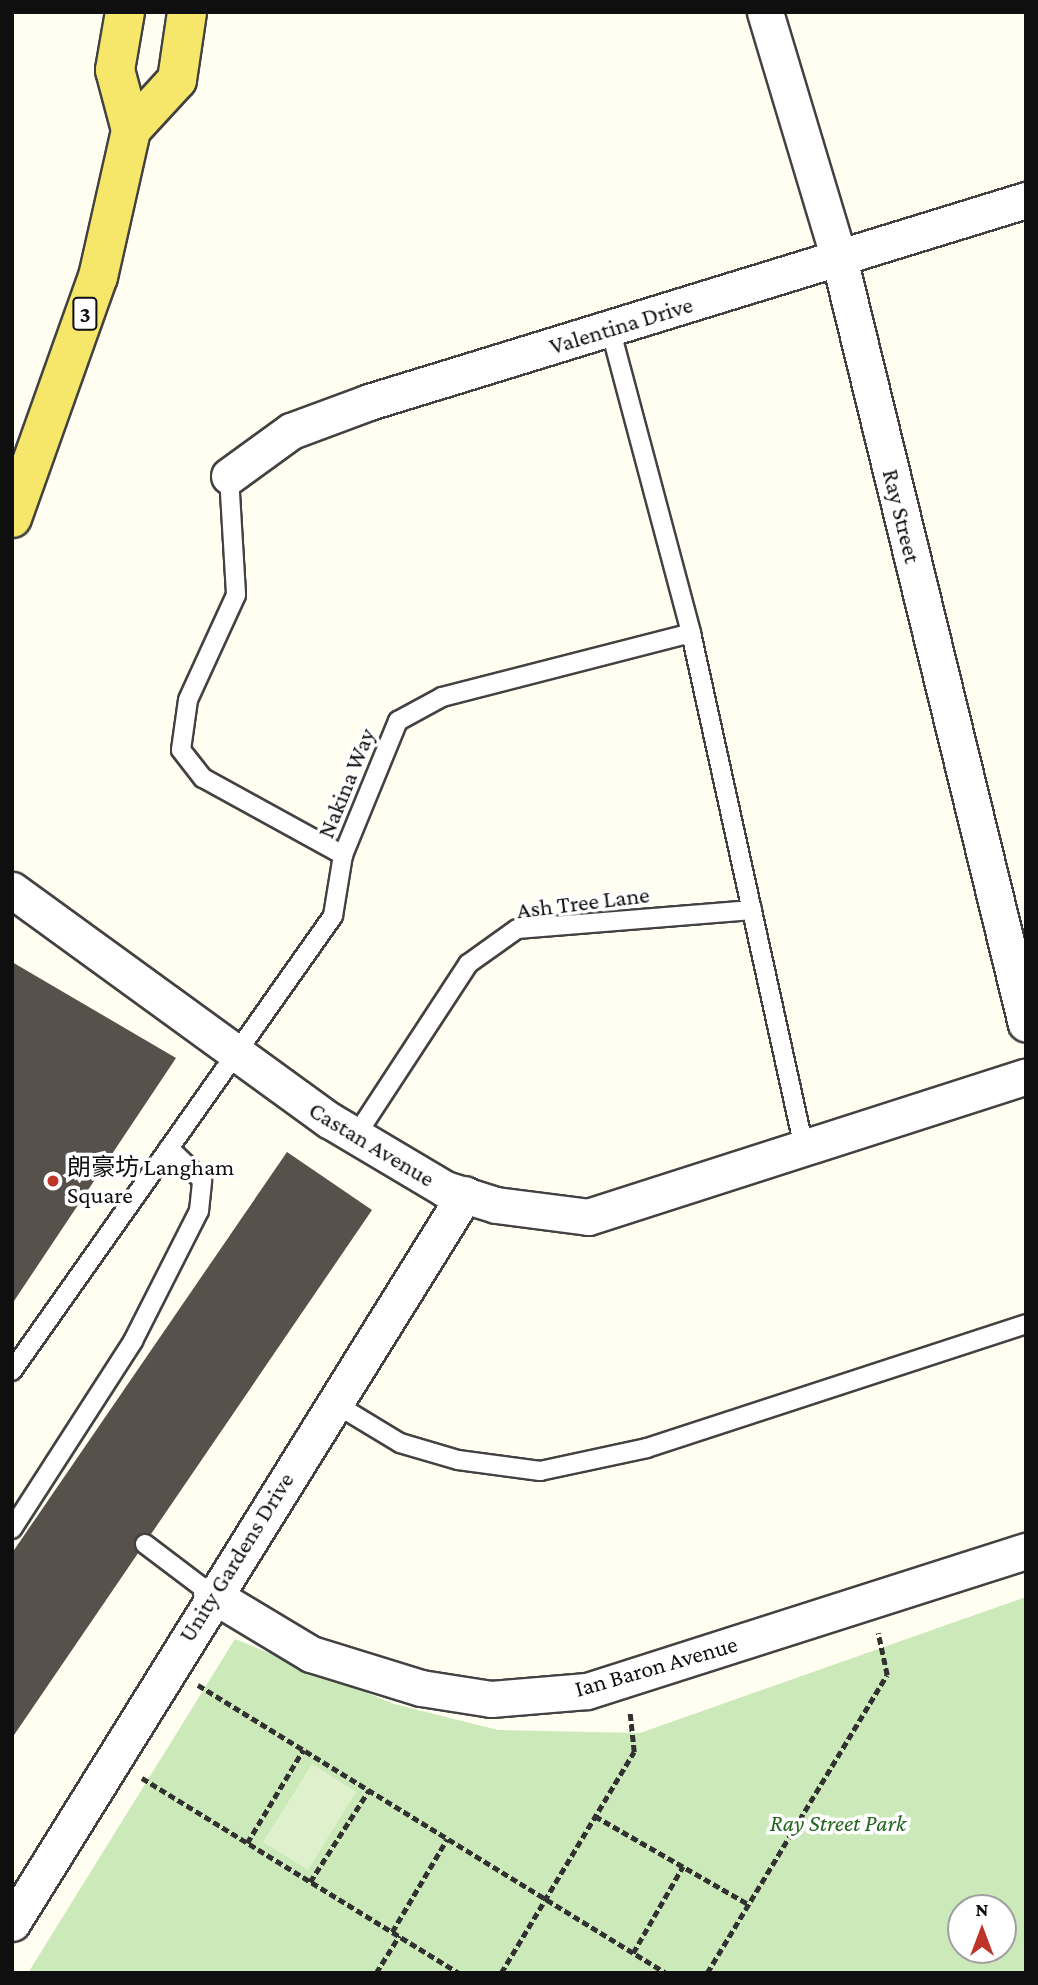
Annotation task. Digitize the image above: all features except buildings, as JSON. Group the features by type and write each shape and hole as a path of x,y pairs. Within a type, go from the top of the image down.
{"main road":[{"name":"3","path":"12,518 98,277 131,130 115,70 125,12"},
{"name":"3","path":"131,130 177,80 187,12"}],"street":[{"name":"Ray Street","path":"765,12 839,258 1026,1024"},
{"name":"Valentina Drive","path":"229,476 291,431 610,328 1026,200"},
{"name":"Castan Avenue","path":"12,890 234,1055 355,1137 466,1194 496,1205 588,1217 1026,1076"},
{"name":"Unity Gardens Drive","path":"12,1923 211,1594 466,1194"},
{"name":"Ian Baron Avenue","path":"211,1594 311,1654 421,1688 491,1699 587,1691 1026,1551"}],"lane":[{"path":"610,328 691,633 804,1148"},
{"path":"229,476 236,595 188,700 181,750 203,778 343,855"},
{"name":"Nakina Way","path":"12,1371 333,916 343,855 398,721 442,697 691,633"},
{"name":"Ash Tree Lane","path":"355,1137 468,964 517,929 752,910"},
{"path":"12,1528 55,1478 133,1341 199,1211 202,1180 169,1148"},
{"path":"334,1403 400,1443 458,1460 540,1471 647,1448 1026,1324"},
{"path":"145,1544 211,1594"}],"path":[{"path":"706,1973 887,1675 868,1601"},
{"path":"167,1667 666,1973"},
{"path":"501,1973 634,1752 627,1678"},
{"path":"247,1843 303,1750"},
{"path":"111,1760 459,1973"},
{"path":"310,1881 369,1790"},
{"path":"595,1816 748,1904"},
{"path":"393,1932 447,1839"},
{"path":"633,1953 683,1866"},
{"path":"376,1973 399,1936"}],"green space":[{"name":"Ray Street Park","path":"1026,1597 1026,1973 28,1973 235,1639 394,1704 498,1730 640,1733"},
{"path":"312,1764 356,1792 308,1870 263,1842"}],"place":[{"name":"朗豪坊 Langham Square","path":"53,1181"}]}
